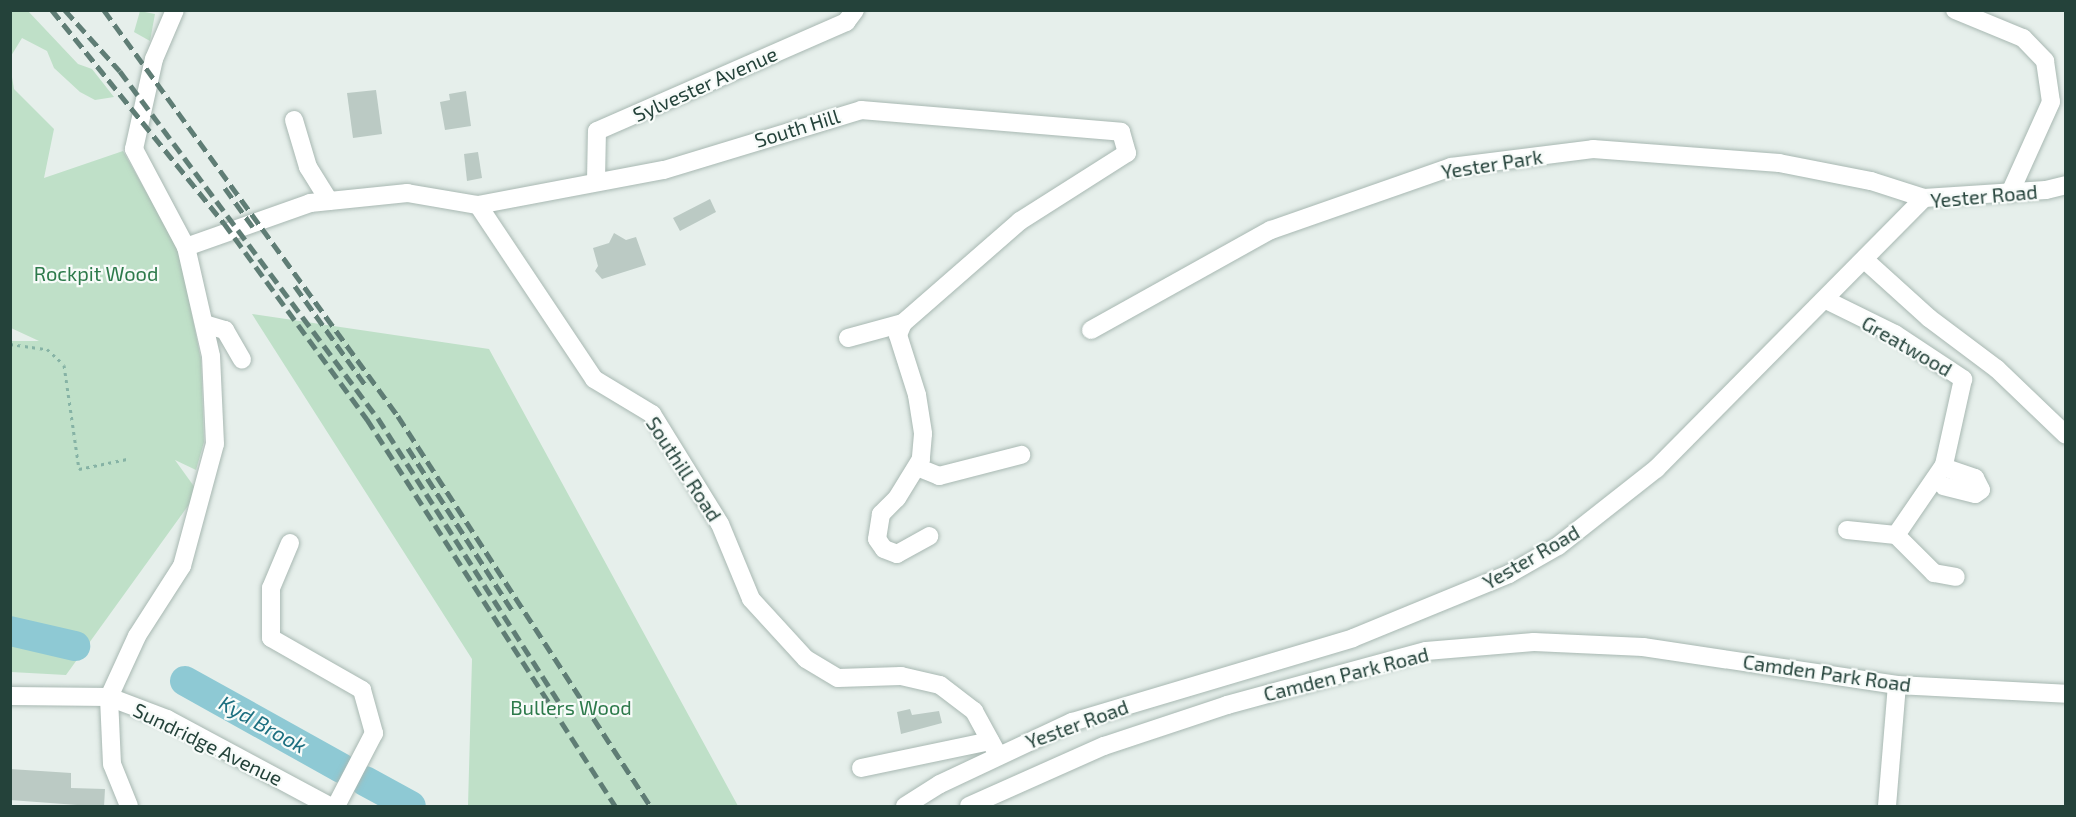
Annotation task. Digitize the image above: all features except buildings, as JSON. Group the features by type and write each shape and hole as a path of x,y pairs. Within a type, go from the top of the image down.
{"street":[{"path":"129,807 112,764 109,697 137,636 182,566 215,444 211,356 186,247 134,149 154,59 175,10"},
{"name":"Sylvester Avenue","path":"596,181 597,131 846,22 855,10"},
{"path":"1963,12 1987,17 2023,38 2045,61 2051,102 2010,193"},
{"name":"South Hill","path":"478,205 664,170 861,110 1121,132 1126,153 1020,221 903,322"},
{"path":"294,120 308,167 328,201"},
{"name":"Yester Park","path":"1091,330 1271,230 1451,167 1593,149 1779,163 1924,198"},
{"name":"Yester Road","path":"905,807 994,748 1353,638 1509,574 1558,546 1656,469 1866,261 1924,198 2010,193 2066,185"},
{"path":"186,247 310,203 407,193 478,205"},
{"name":"Southill Road","path":"478,205 594,379 652,414 720,524 751,599 806,659 838,678 901,676 940,685 974,711 994,748"},
{"path":"1866,261 1929,318 1997,369 2066,435"},
{"name":"Greatwood","path":"1826,300 1895,334 1963,379 1943,467 1896,535"},
{"path":"848,338 903,322"},
{"path":"903,322 898,335 917,395 923,434 917,467 881,514 877,539 884,549 897,554 929,536"},
{"path":"204,324 225,330 242,360"},
{"path":"917,467 939,476 1021,455"},
{"path":"1943,467 1975,478 1981,490 1975,494 1944,486"},
{"path":"1847,530 1896,535 1934,573 1956,577"},
{"path":"290,543 271,588 271,638 363,690 374,734 336,807"},
{"name":"Camden Park Road","path":"969,807 1104,746 1227,705 1426,651 1534,642 1643,647 1897,685 2066,694"},
{"path":"1887,807 1897,685"},
{"name":"Sundridge Avenue","path":"10,696 109,697 167,719 329,807"},
{"path":"861,768 994,748"}],"path":[{"path":"10,344 47,349 64,365 79,469 127,459"}],"green space":[{"path":"11,10 28,11 78,64 92,69 114,97 95,100 80,92 54,68 47,51 22,38 11,56"},
{"path":"140,11 155,14 150,41 134,32"},
{"name":"Rockpit Wood","path":"10,65 14,89 54,129 44,178 123,151 179,250 201,360 204,442 196,470 175,460 198,492 66,675 11,672 11,341 39,341 11,328"},
{"name":"Bullers Wood","path":"252,314 489,349 738,806 468,806 472,659"}],"waterway":[{"name":"Kyd Brook","path":"10,631 75,646"},
{"name":"Kyd Brook","path":"185,681 341,768"},
{"name":"Kyd Brook","path":"365,781 411,806"}],"railway":[{"path":"52,10 224,223 367,419 615,806"},
{"path":"65,10 120,71 378,418 561,705"},
{"path":"104,10 398,416 650,806"},
{"path":"225,188 253,227"},
{"path":"295,286 366,386"},
{"path":"408,448 512,610"}]}
